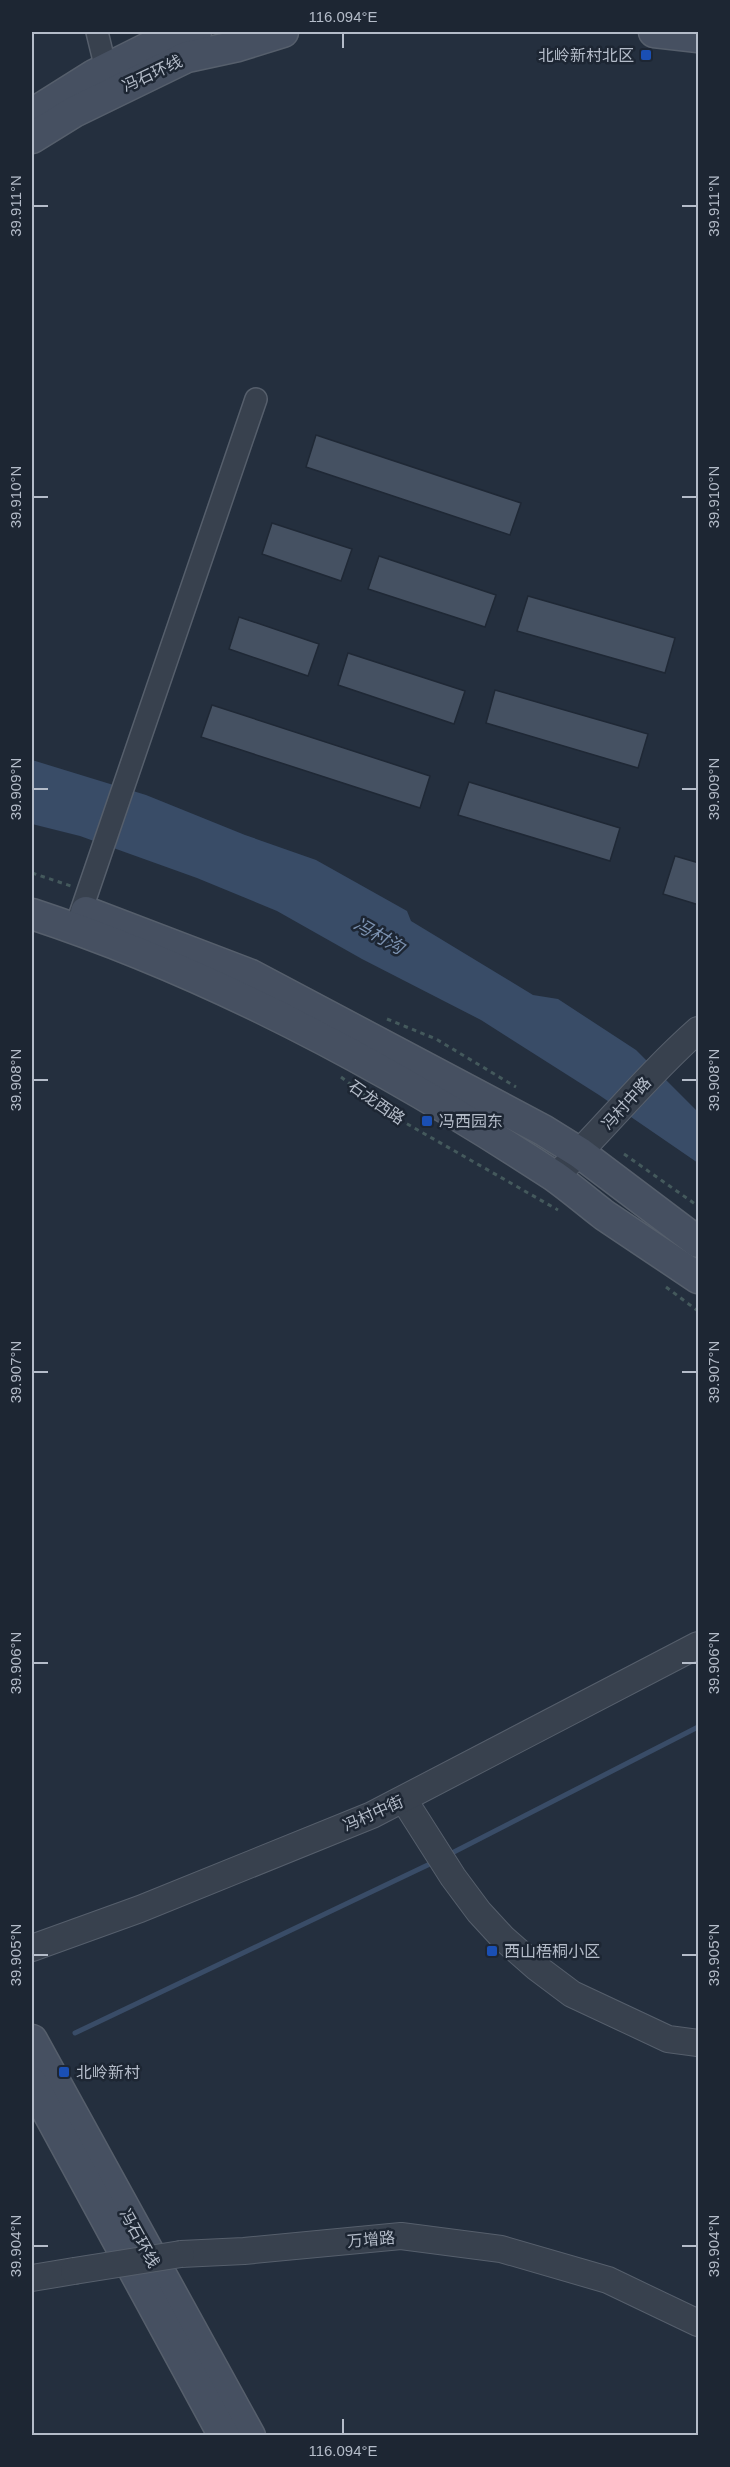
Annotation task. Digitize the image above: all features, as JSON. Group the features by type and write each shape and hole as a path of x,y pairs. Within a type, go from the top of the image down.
{"main road":[{"name":"冯石环线","path":"32,114 106,69 156,44 196,32"},
{"name":"冯石环线","path":"32,138 74,112 187,57 237,39 283,32"},
{"path":"654,32 699,36"},
{"name":"石龙西路","path":"32,895 327,1041 436,1102 555,1177 603,1214 699,1278"},
{"name":"石龙西路","path":"32,914 78,919 251,975 533,1124 580,1153 699,1242"},
{"name":"冯石环线","path":"32,2040 250,2436"},
{"name":"冯石环线","path":"32,2083 224,2436"}],"street":[{"path":"97,32 106,69"},
{"path":"78,919 256,399"},
{"name":"冯村中路","path":"555,1177 613,1119 664,1060 699,1030"},
{"name":"冯村中街","path":"32,1948 140,1909 372,1815 699,1645"},
{"path":"404,1800 453,1877 503,1938 572,1994 668,2039 699,2043"},
{"name":"万增路","path":"32,2278 181,2254 244,2251 401,2236 501,2249 608,2280 699,2323"}],"path":[{"name":"石龙西路","path":"335,1073 388,1113 564,1214"},
{"path":"662,1284 699,1311"}],"water":[{"name":"冯村沟","path":"32,760 146,795 245,835 316,860 407,911 411,921 533,995 558,999 636,1050 698,1112 698,1163 599,1095 481,1020 362,959 277,911 197,878 80,836 32,824"}],"building":[{"path":"316,435 521,503 510,535 306,467"},
{"path":"272,523 352,549 341,581 262,554"},
{"path":"379,556 496,595 485,627 368,589"},
{"path":"528,596 675,638 665,673 517,631"},
{"path":"239,617 319,644 308,676 229,649"},
{"path":"348,653 465,691 454,724 338,685"},
{"path":"495,690 648,734 638,768 486,723"},
{"path":"212,705 430,776 420,808 201,737"},
{"path":"469,782 620,828 610,861 458,815"},
{"path":"675,856 699,863 699,905 663,894"}],"waterway":[{"path":"448,1855 698,1727"},
{"path":"75,2033 434,1862"}],"place":[{"name":"北岭新村北区","path":"646,55"},
{"name":"冯西园东","path":"427,1121"},
{"name":"西山梧桐小区","path":"492,1951"},
{"name":"北岭新村","path":"64,2072"}]}
